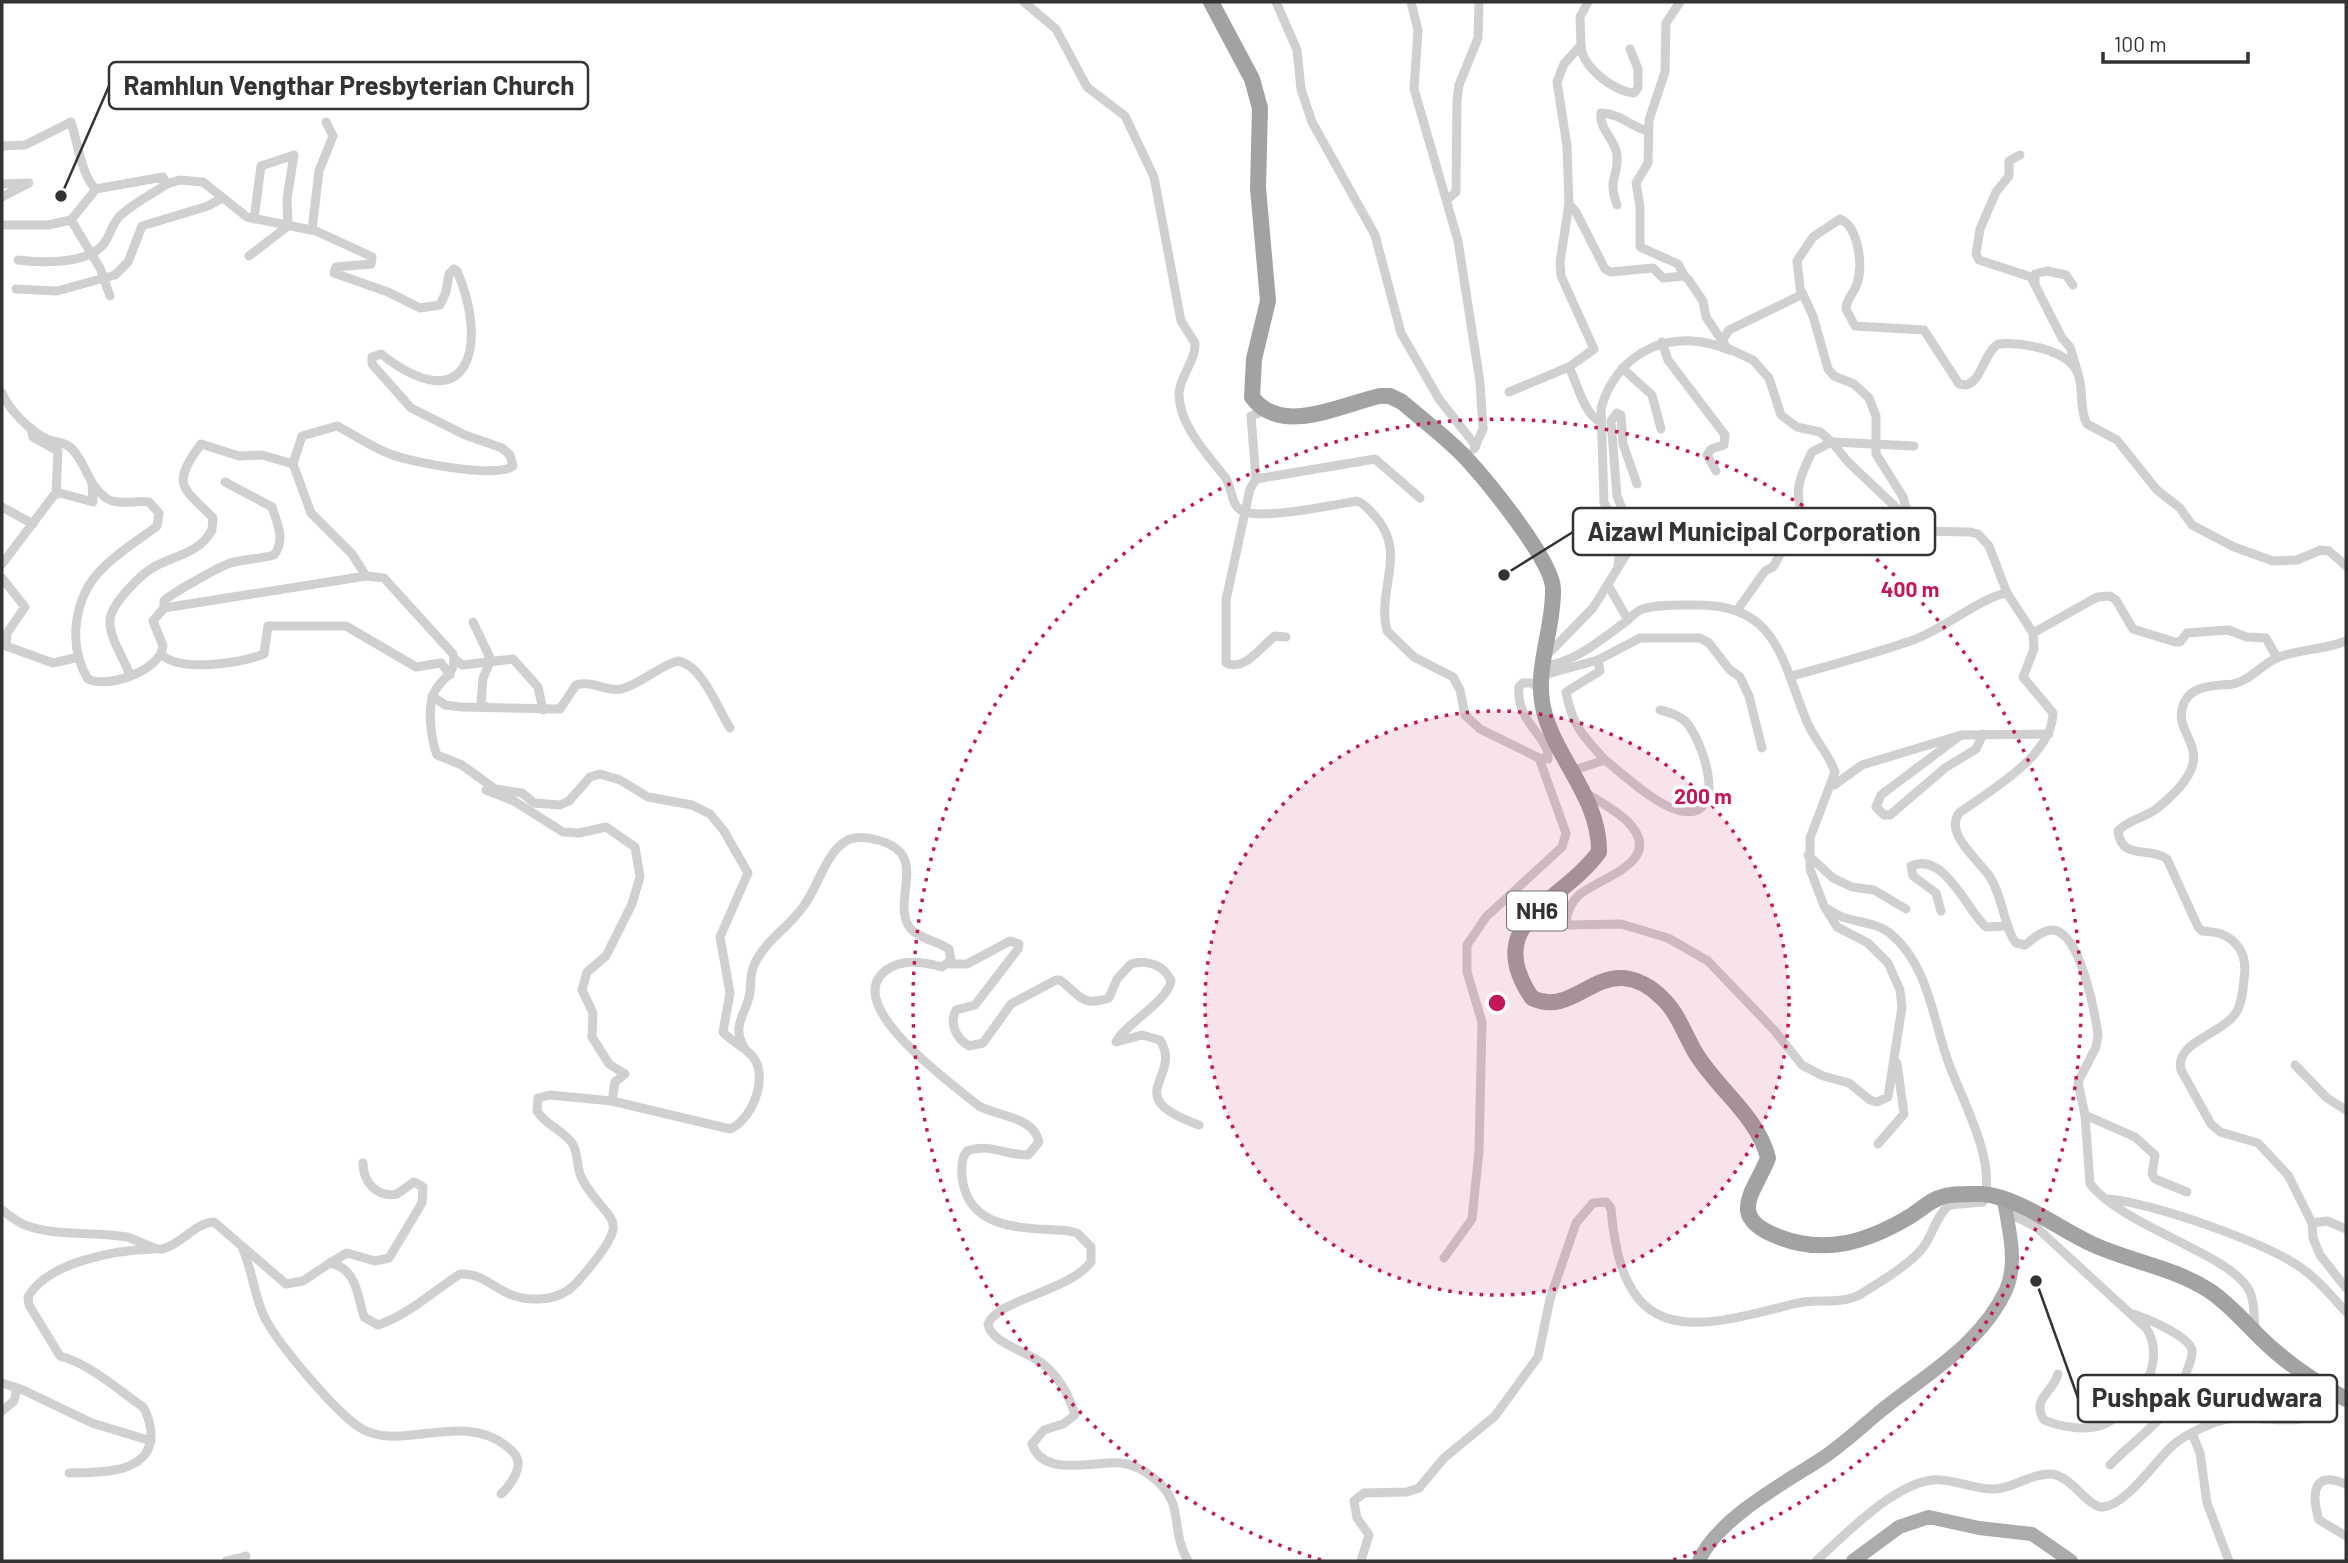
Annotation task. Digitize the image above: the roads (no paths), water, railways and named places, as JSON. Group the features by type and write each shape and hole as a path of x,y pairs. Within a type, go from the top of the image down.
{"highway":[{"path":"1211,2 1252,79 1260,108 1258,188 1268,301 1251,381 1251,397 1266,410"},
{"name":"NH6","path":"1266,410 1311,416 1367,398 1390,396 1402,402 1471,452 1551,573 1553,601 1540,673 1546,719 1582,790 1596,829 1599,852 1589,866 1525,920 1517,934 1514,949 1524,986 1532,998 1544,1004 1554,1004 1607,981 1622,978 1650,987 1664,998 1713,1079 1758,1132 1765,1145 1768,1158 1750,1188 1748,1203 1757,1227 1783,1239 1834,1247 1886,1230 1943,1196 1986,1195 2005,1206 2042,1217 2092,1244 2176,1273 2223,1300 2274,1351 2339,1395"}],"main road":[{"path":"1699,1561 1733,1521 1760,1497 1836,1449 1951,1359 1987,1321 2007,1288 2012,1245 2005,1206"},
{"path":"1853,1561 1899,1527 1929,1517 1979,1528 2032,1534 2071,1561"}],"street":[{"path":"1024,2 1056,29 1087,87 1125,116 1154,177 1181,321 1195,343 1179,392 1185,415 1206,457 1226,479 1236,506 1244,512 1273,513 1361,501 1389,534 1392,570 1384,600 1387,631 1413,657 1452,677 1460,690 1465,715 1480,729 1539,758 1548,759 1548,749 1525,720 1518,696 1519,687 1523,683 1531,683 1557,648 1593,608 1617,571 1631,541 1629,521 1617,496 1611,421 1617,413 1620,415 1623,444 1637,484"},
{"path":"1276,2 1297,50 1301,89 1312,121 1379,246 1401,333 1471,452"},
{"path":"1410,2 1419,38 1414,89 1458,241 1483,410 1483,429 1471,452"},
{"path":"1447,200 1456,192 1457,100 1459,85 1478,38 1479,2"},
{"path":"1588,2 1580,17 1584,60 1624,92 1634,93 1639,88 1637,69 1630,49"},
{"path":"1680,2 1666,23 1665,72 1649,120 1648,163 1636,183 1640,207 1639,244 1642,249 1678,264 1703,301 1706,317 1731,351"},
{"path":"1510,392 1569,367 1590,354 1594,346 1559,269 1569,204 1567,146 1557,82 1564,64 1581,45"},
{"path":"1617,205 1610,187 1617,155 1601,125 1601,113 1617,114 1635,127 1648,131"},
{"path":"2,146 25,145 71,122 78,152 89,181 96,189"},
{"path":"312,230 319,172 333,136 326,122"},
{"path":"254,219 261,166 294,155 286,199 288,226"},
{"path":"2020,155 2009,161 2009,176 1992,202 1980,229 1976,254 1979,260 1988,264 2031,276 2062,338 2070,347 2078,372 2087,424 2117,440 2157,490 2180,508 2192,525 2234,547 2273,561 2297,560 2321,550 2329,551 2346,566"},
{"path":"2,225 47,225 71,220 96,189 163,177 167,184"},
{"path":"18,260 63,263 91,253 105,242 111,227 122,213 167,184 180,180 203,182 247,217 312,230 372,257 368,266 335,267 334,273 388,292 421,308 440,305 449,274 451,270 457,271 472,321 469,361 463,371 453,377 430,379 414,375 381,354 372,357 372,364 411,408 465,435 502,448 510,456 513,466 503,472 450,468 401,458 330,425 302,436 293,464 311,513 352,554 366,576"},
{"path":"2,184 29,183 2,197"},
{"path":"16,289 57,291 104,279 121,271 128,262 142,226 208,206 222,198"},
{"path":"1569,204 1607,271 1653,268 1663,278 1685,277"},
{"path":"1908,516 1903,497 1877,460 1876,416 1870,398 1854,384 1834,376 1828,369 1813,316 1802,292 1797,261 1813,237 1840,219 1846,222 1856,238 1857,284 1846,309 1855,327 1924,330 1959,384 1972,384 1986,354 1998,344 2044,349 2065,359 2078,372"},
{"path":"71,220 91,253 110,296"},
{"path":"249,256 288,226"},
{"path":"2036,285 2035,274 2047,271 2066,275 2073,285"},
{"path":"1722,341 1729,330 1802,292"},
{"path":"1617,571 1622,532 1604,503 1601,422 1605,396 1622,368 1643,350 1662,342 1686,341 1714,345 1753,360 1769,378 1784,418 1797,427 1820,432 1921,531 1978,534 1989,546 2007,593 2033,632 2034,649 2023,677 2053,713 2049,734 2040,749 2003,782 1959,813 1954,822 1955,832 1989,876 2002,899 2011,938 2020,946 2044,932 2053,930 2063,933 2075,947 2098,1035 2096,1047 2078,1082 2085,1115 2087,1174 2090,1184 2138,1223 2236,1275 2250,1293 2255,1330"},
{"path":"1662,342 1668,360 1725,435 1724,445 1711,449 1707,455 1716,471"},
{"path":"1569,367 1586,406 1595,419 1601,422"},
{"path":"1622,368 1652,395 1661,429"},
{"path":"2,393 6,402 31,428 47,439 65,443 74,450 92,484 110,500 149,502 156,509 159,520 157,526 95,577 75,622 79,657 86,675 95,682 110,682 130,676 161,654 163,646 153,621 170,595 199,581 215,569 274,555 279,548 281,540 272,506 225,482"},
{"path":"1266,410 1251,416 1256,479 1250,489 1244,512 1226,600 1226,663 1236,665 1253,657 1275,636 1286,637"},
{"path":"2,564 56,494 58,451 33,437 31,428"},
{"path":"1738,609 1758,580 1773,567 1803,514 1798,504 1798,488 1812,452 1832,442 1876,442 1913,446"},
{"path":"130,676 112,635 110,618 121,600 150,570 183,557 212,530 212,518 188,496 184,488 186,469 201,444 239,456 262,455 293,464"},
{"path":"1256,479 1376,459 1420,498"},
{"path":"56,494 93,502 92,484"},
{"path":"2,507 33,524"},
{"path":"164,608 366,576 384,578 462,666 513,659 527,671 538,687 543,710"},
{"path":"2,578 25,607 7,633 6,646 53,663 79,657"},
{"path":"1608,585 1628,620"},
{"path":"1792,676 1917,638 1968,613 1992,596 2007,593"},
{"path":"2033,632 2097,597 2110,596 2116,600 2133,629 2175,642 2180,642 2187,633 2231,631 2247,637 2266,638 2277,658"},
{"path":"1540,673 1568,661 1640,610 1705,604 1738,609 1755,619 1773,642 1792,676 1807,723 1834,769 1835,777 1810,838 1808,855 1824,906 1837,927 1868,943 1888,963 1900,990 1902,1007 1890,1094 1883,1101 1870,1100 1849,1083 1823,1076 1802,1065 1774,1030 1708,961 1668,938 1633,926 1569,925 1566,919 1578,896 1630,864 1639,850 1638,835 1625,820 1582,790"},
{"path":"473,622 491,660 480,696 481,704 489,708"},
{"path":"161,654 176,664 228,663 264,654 268,626 346,626 416,667 441,663 450,675"},
{"path":"1540,673 1598,660 1640,638 1689,637 1705,640 1740,677 1749,696 1762,748"},
{"path":"2346,641 2316,651 2277,658 2246,679 2192,692 2185,700 2183,719 2188,738 2195,750 2193,768 2184,783 2154,811 2118,831 2121,843 2132,852 2160,853 2167,859 2198,927 2202,931 2223,933 2240,949 2246,969 2238,1010 2227,1022 2184,1052 2180,1063 2182,1070 2211,1124 2220,1132 2258,1143 2277,1161 2299,1193 2312,1223 2313,1238 2320,1255 2346,1288"},
{"path":"330,1263 350,1274 365,1317 378,1325 397,1318 422,1303 460,1274 480,1276 506,1296 524,1299 541,1299 572,1290 611,1240 614,1225 609,1213 580,1177 572,1143 541,1118 535,1101 542,1095 550,1095 612,1101 719,1128 734,1127 753,1103 759,1080 757,1062 723,1032 730,993 720,937 748,873 736,849 710,814 692,805 648,797 620,780 600,774 590,778 569,802 560,805 534,803 523,793 495,789 462,765 437,755 432,735 432,696 450,675 454,659"},
{"path":"1598,660 1600,671 1566,692 1570,717 1581,734 1605,760 1671,808 1691,812 1699,808 1709,794 1708,771 1688,724 1673,713 1660,710"},
{"path":"432,696 445,705 543,710 565,706 576,685 590,683 608,690 618,690 678,661 687,663 699,676 730,728"},
{"path":"1961,735 1881,795 1875,807 1884,816 1890,815 1945,768 1976,749 1983,734"},
{"path":"1830,789 1863,765 1961,735 2049,734"},
{"path":"1444,1258 1472,1219 1479,1151 1482,1022 1467,972 1467,945 1486,917 1566,840 1539,758"},
{"path":"1574,770 1605,760"},
{"path":"483,782 491,794 514,801 563,832 579,833 598,827 610,828 631,843 638,853 640,877 632,904 621,921 606,956 587,972 582,990 593,1013 592,1037 609,1064 625,1074 615,1082 612,1101"},
{"path":"744,1048 737,1025 749,1000 754,966 772,936 800,912 835,852 848,839 858,838 892,845 902,855 908,869 905,905 908,925 920,936 949,949 950,964"},
{"path":"1808,855 1833,878 1852,887 1874,890 1906,909"},
{"path":"1941,911 1937,892 1913,876 1911,866 1931,866 1948,875 1970,910 1986,927 2008,926"},
{"path":"1361,1561 1369,1535 1357,1518 1354,1501 1364,1493 1407,1493 1419,1488 1444,1458 1495,1416 1538,1357 1550,1299 1576,1223 1593,1203 1606,1202 1611,1208 1619,1258 1640,1303 1661,1318 1713,1324 1797,1302 1847,1300 1860,1294 1921,1250 1939,1217 1950,1205 1980,1203 1986,1195 1983,1160 1975,1124 1949,1064 1929,994 1915,966 1891,934 1876,926 1836,915 1824,906"},
{"path":"1188,1561 1177,1538 1175,1502 1168,1490 1153,1476 1124,1463 1071,1466 1045,1460 1034,1452 1032,1444 1036,1436 1075,1415 1069,1398 1061,1382 1044,1365 1020,1348 995,1338 988,1324 995,1312 1056,1288 1078,1275 1093,1256 1091,1247 1077,1233 1000,1226 979,1211 965,1194 961,1174 963,1157 967,1151 990,1147 1016,1155 1028,1155 1039,1142 1031,1126 1019,1120 995,1115 979,1106 885,1021 876,1001 876,985 884,971 907,963 926,963 942,967 967,964 1010,940 1019,944 1014,955 975,1005 956,1010 954,1014 955,1032 969,1046 983,1043 1003,1014 1022,996 1056,980 1060,980 1082,1000 1091,1003 1109,998 1117,979 1131,964 1148,963 1165,971 1171,981 1164,994 1152,1003 1135,1024 1120,1033 1116,1042 1142,1035 1160,1040 1165,1048 1157,1090 1160,1106 1172,1116 1199,1125"},
{"path":"1878,1144 1904,1112 1895,1051"},
{"path":"2295,1065 2327,1098 2346,1110"},
{"path":"2085,1115 2142,1142 2155,1155 2152,1174 2155,1179 2187,1192"},
{"path":"69,1473 128,1467 145,1455 151,1441 149,1415 143,1407 73,1359 60,1356 29,1305 28,1297 59,1269 110,1252 127,1252 139,1247 163,1250 209,1222 219,1223 286,1284 303,1281 347,1254 375,1261 389,1258 422,1203 424,1187 414,1182 397,1194 378,1191 368,1183 363,1163"},
{"path":"2106,1199 2132,1202 2247,1240 2276,1253 2305,1270 2346,1312"},
{"path":"2005,1206 2036,1227 2124,1311 2146,1328 2153,1347 2150,1375 2130,1404 2116,1418 2089,1429 2051,1424 2044,1420 2039,1412 2039,1402 2043,1394 2056,1382 2058,1374"},
{"path":"2,1210 26,1226 60,1233 126,1237 146,1243 155,1249"},
{"path":"2312,1223 2327,1221 2346,1229"},
{"path":"240,1242 253,1270 260,1307 271,1328 302,1371 359,1427 374,1434 388,1435 452,1431 489,1436 515,1454 518,1463 511,1481 501,1494"},
{"path":"2110,1465 2165,1415 2185,1380 2192,1352 2191,1347 2176,1335 2124,1311"},
{"path":"2,1383 92,1423 151,1441"},
{"path":"2,1411 14,1401 17,1388"},
{"path":"1816,1561 1880,1507 1912,1486 1931,1480 1993,1489 2050,1474 2070,1483 2096,1506 2106,1507 2133,1488 2171,1446 2192,1433 2218,1421 2242,1417 2305,1421 2339,1395"},
{"path":"2192,1433 2200,1453 2207,1503 2229,1561"},
{"path":"2346,1484 2331,1478 2322,1480 2318,1483 2315,1503 2319,1520 2346,1536"},
{"path":"226,1561 246,1556"}],"place":[{"name":"Ramhlun Vengthar Presbyterian Church","path":"61,196"},
{"name":"Aizawl Municipal Corporation","path":"1504,575"},
{"name":"Pushpak Gurudwara","path":"2036,1281"}]}
